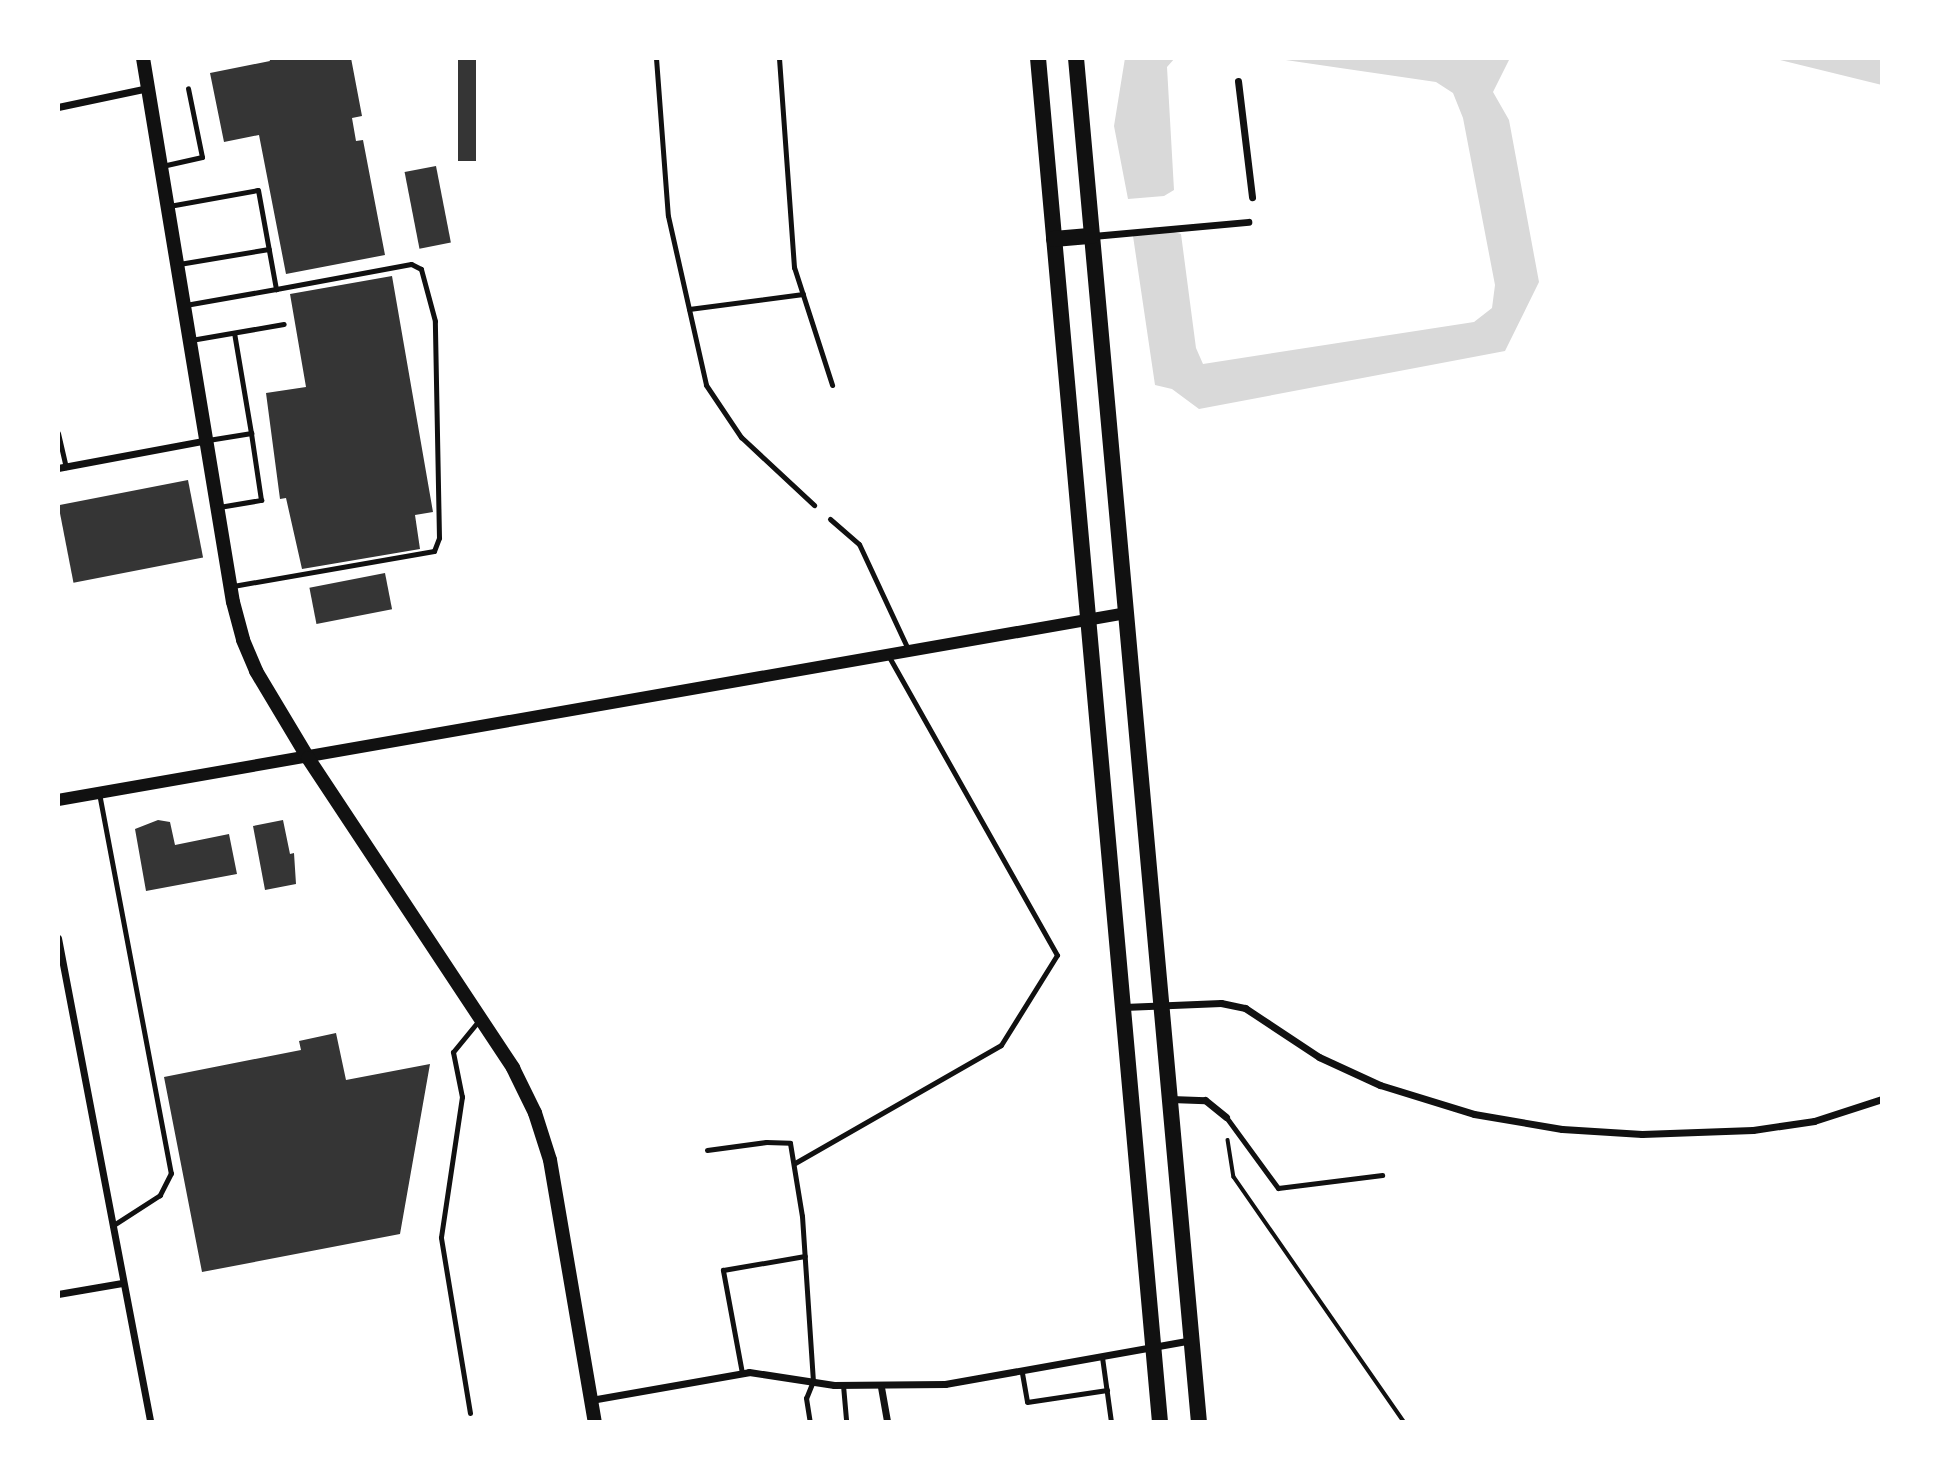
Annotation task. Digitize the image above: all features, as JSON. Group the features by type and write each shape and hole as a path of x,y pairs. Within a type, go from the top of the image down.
{"main road":[{"path":"144,58 231,587 256,671 308,758 524,1090 550,1160 595,1422"},
{"path":"1038,58 1160,1422"},
{"path":"1076,58 1199,1422"},
{"path":"1054,239 1092,236"}],"street":[{"path":"1238,81 1252,197"},
{"path":"58,107 149,87"},
{"path":"1092,236 1248,222"},
{"path":"62,467 208,440"},
{"path":"58,800 1126,613"},
{"path":"58,938 150,1422"},
{"path":"1123,1007 1161,1003 1221,1003 1245,1008 1319,1057 1380,1086 1474,1114 1562,1129 1642,1134 1754,1130 1814,1121 1882,1099"},
{"path":"1170,1099 1205,1100 1226,1117"},
{"path":"58,1294 122,1283"},
{"path":"591,1400 742,1373 843,1385 881,1387 945,1384 1022,1373 1192,1340"},
{"path":"881,1387 887,1422"}],"lane":[{"path":"656,58 668,216 706,384 741,437 814,505"},
{"path":"779,58 794,267 832,385"},
{"path":"162,166 202,157 188,88"},
{"path":"169,206 258,190 276,289"},
{"path":"179,264 269,249"},
{"path":"186,306 411,264 421,269 435,321 439,538 433,551 231,587"},
{"path":"689,309 803,294"},
{"path":"191,340 284,324"},
{"path":"219,507 261,500 234,333"},
{"path":"58,433 62,467"},
{"path":"208,440 251,433"},
{"path":"830,519 859,544 909,651"},
{"path":"795,1163 1001,1045 1057,955 888,655"},
{"path":"99,793 172,1173 160,1195 112,1226"},
{"path":"470,1413 441,1237 461,1097 453,1052 480,1019"},
{"path":"1226,1117 1278,1188 1382,1175"},
{"path":"707,1150 766,1142 790,1143 795,1163 805,1256 813,1381 806,1398 810,1422"},
{"path":"742,1373 723,1270 805,1256"},
{"path":"1102,1357 1111,1422"},
{"path":"1022,1373 1027,1402 1107,1390"},
{"path":"843,1385 846,1422"}],"path":[{"path":"1226,1117 1234,1177 1404,1422"}],"shaded area":[{"path":"1125,58 1175,58 1167,67 1174,190 1164,196 1128,199 1114,126"},
{"path":"1272,58 1510,58 1493,92 1509,120 1539,282 1505,351 1199,409 1172,389 1155,385 1133,236 1155,227 1181,234 1196,348 1203,364 1474,322 1492,308 1495,285 1463,118 1453,93 1436,82"},
{"path":"1772,58 1882,58 1882,85"}],"building":[{"path":"269,58 351,58 362,116 352,118 356,141 363,140 385,255 286,274 259,135 224,142 210,73 270,61"},
{"path":"458,58 476,58 476,161 458,161"},
{"path":"436,166 451,243 419,249 405,172"},
{"path":"392,276 433,512 415,515 420,549 302,569 286,498 280,499 266,393 306,387 290,294"},
{"path":"188,480 203,558 73,583 58,505"},
{"path":"385,573 392,609 316,624 309,588"},
{"path":"158,820 170,822 175,845 229,834 237,874 146,891 135,829"},
{"path":"283,820 290,854 294,853 296,884 265,890 253,826"},
{"path":"336,1033 346,1080 430,1064 400,1234 202,1272 164,1077 301,1050 299,1041"}]}
